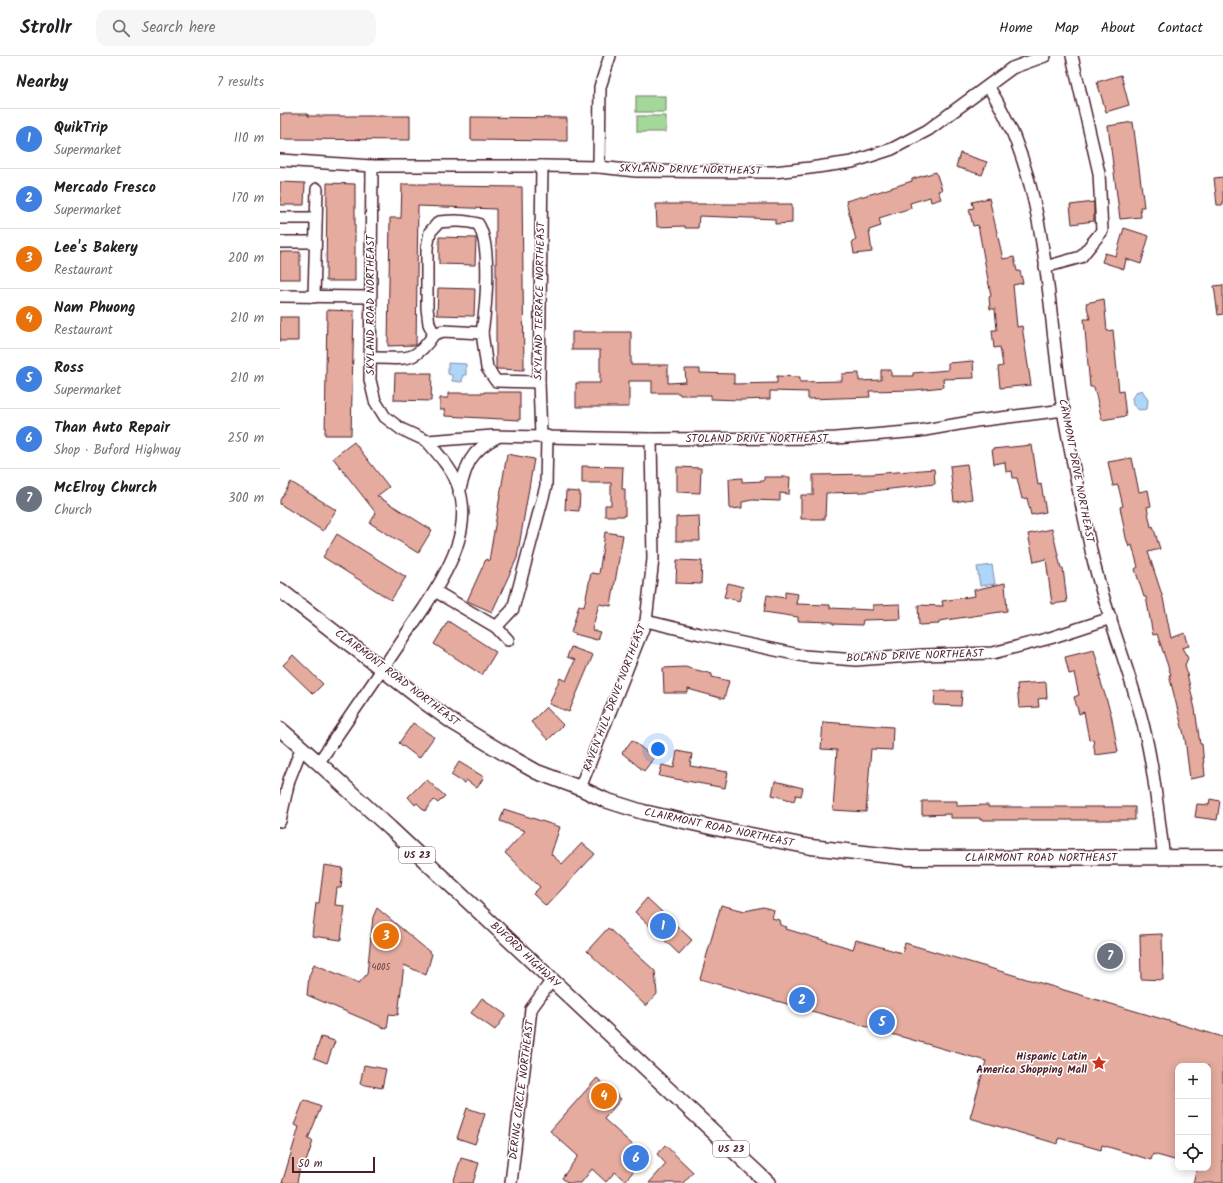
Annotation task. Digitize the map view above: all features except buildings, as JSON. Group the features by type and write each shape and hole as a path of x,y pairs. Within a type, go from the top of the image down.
{"main road":[{"name":"CLAIRMONT ROAD NORTHEAST","path":"280,590 454,723 537,772 580,788 605,800 679,820 811,847 861,854 909,858 1223,857"},
{"name":"BUFORD HIGHWAY","path":"280,729 319,762 343,787 552,980 768,1183"}],"street":[{"path":"599,167 600,87 610,56"},
{"name":"SKYLAND DRIVE NORTHEAST","path":"280,160 372,166 542,166 599,167 636,171 774,172 852,162 892,149 928,130 1012,68 1045,56"},
{"path":"1045,267 1081,256 1102,231 1099,173 1072,56"},
{"name":"CANMONT DRIVE NORTHEAST","path":"988,86 1002,106 1025,165 1034,200 1045,267 1064,410 1093,558 1110,618 1143,722 1152,762 1164,858"},
{"name":"SKYLAND ROAD NORTHEAST","path":"319,762 435,591 456,552 463,523 457,483 444,461 427,441 401,429 385,417 375,400 370,380 372,166"},
{"name":"SKYLAND TERRACE NORTHEAST","path":"496,626 513,609 546,486 544,436 539,382 542,166"},
{"path":"314,296 317,189"},
{"path":"280,218 316,218"},
{"path":"434,334 429,324 427,308 427,248 430,232 439,222 468,221 478,224 484,235 486,297 482,333 485,342 487,368 496,381 539,382"},
{"path":"280,242 315,242"},
{"path":"280,296 370,297"},
{"path":"370,358 408,359 425,348 434,334 443,331 482,333"},
{"name":"STOLAND DRIVE NORTHEAST","path":"427,441 448,438 499,436 651,440 836,438 919,431 976,421 1064,410"},
{"path":"459,493 470,460 483,444 499,436"},
{"name":"RAVEN HILL DRIVE NORTHEAST","path":"580,788 646,620 653,559 651,440"},
{"path":"435,591 496,626 508,640"},
{"name":"BOLAND DRIVE NORTHEAST","path":"646,620 700,634 804,656 856,660 923,655 993,653 1050,638 1110,618"},
{"path":"280,821 289,780 302,747"},
{"name":"DERING CIRCLE NORTHEAST","path":"511,1183 531,1009 552,980"}],"green space":[{"path":"636,96 666,96 666,112 636,112"},
{"path":"637,116 666,116 666,132 637,132"}],"water":[{"path":"448,363 466,364 466,375 463,375 462,382 452,381 452,375 448,374"},
{"path":"1142,390 1148,400 1147,409 1139,410 1133,405 1132,398 1136,392"},
{"path":"992,565 995,584 980,586 977,567"}],"place":[{"name":"QuikTrip","path":"663,926"},
{"name":"Lee's Bakery","path":"386,936"},
{"name":"McElroy Church","path":"1110,956"},
{"name":"Mercado Fresco","path":"802,1000"},
{"name":"Ross","path":"882,1022"},
{"name":"Hispanic Latin America Shopping Mall","path":"1099,1063"},
{"name":"Nam Phuong","path":"604,1096"},
{"name":"Than Auto Repair","path":"636,1158"}]}
